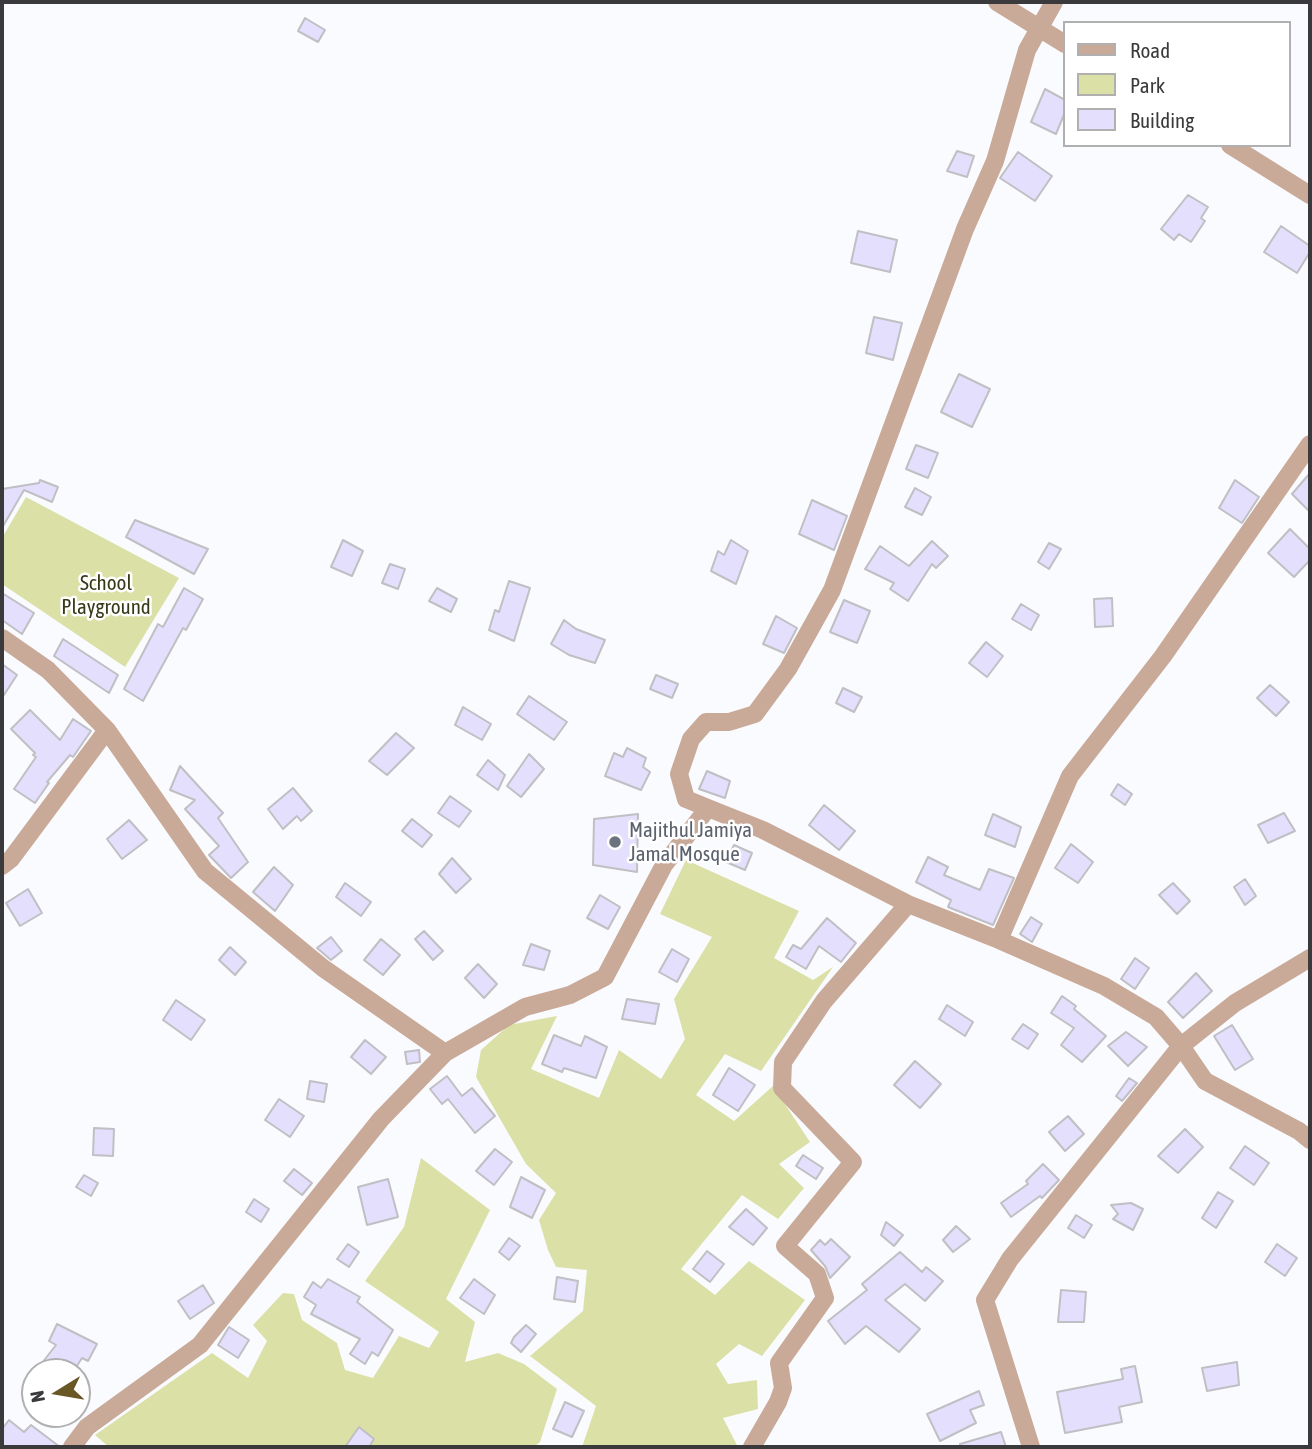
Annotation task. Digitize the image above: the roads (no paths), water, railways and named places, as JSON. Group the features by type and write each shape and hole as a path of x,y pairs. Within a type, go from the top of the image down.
{"street":[{"path":"997,2 1064,43"},
{"path":"1054,2 1027,50 995,161 965,229 832,590 788,669 755,714 729,722 706,722 691,739 679,774 686,799 763,830 908,904 1104,986 1156,1017 1181,1046 1205,1081 1299,1131 1310,1140"},
{"path":"1233,147 1310,195"},
{"path":"999,940 1070,776 1163,656 1310,444"},
{"path":"2,638 48,670 107,730 205,871 323,968 445,1053"},
{"path":"2,866 11,859 107,730"},
{"path":"72,1447 87,1427 200,1345 381,1119 445,1053 525,1007 570,995 606,977 664,865 708,808"},
{"path":"752,1447 783,1388 779,1363 825,1298 817,1274 785,1246 853,1162 782,1088 783,1062 824,1001 908,904"},
{"path":"1031,1447 985,1300 1010,1259 1181,1046 1235,1003 1310,958"}],"place":[{"name":"Majithul Jamiya Jamal Mosque","path":"615,842"}],"park label":[{"name":"School Playground","path":"106,595"}]}
